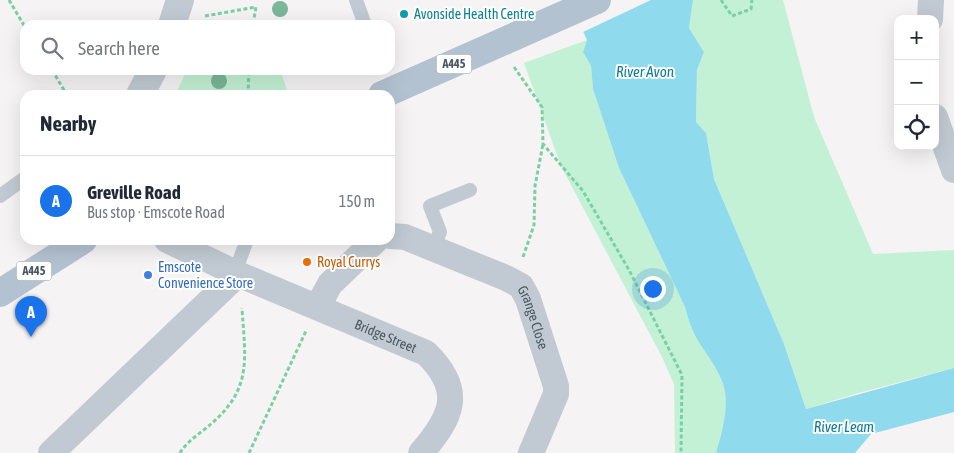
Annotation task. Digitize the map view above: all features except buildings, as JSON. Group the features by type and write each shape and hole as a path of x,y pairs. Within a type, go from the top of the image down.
{"main road":[{"name":"A445","path":"393,90 597,0"},
{"name":"A445","path":"0,293 75,245"}],"street":[{"path":"174,20 180,0"},
{"path":"930,15 931,0"},
{"path":"143,90 150,75"},
{"path":"939,128 954,170"},
{"name":"Grange Close","path":"395,236 405,237 514,281 526,293 556,386 556,394 531,453"},
{"name":"Bridge Street","path":"177,245 238,274 418,348 440,368 449,390 451,402 444,424 421,453"},
{"path":"318,306 330,284 371,245"},
{"path":"51,453 238,274"}],"lane":[{"path":"356,0 363,20"},
{"path":"0,196 20,182"},
{"path":"433,249 440,232 430,206 470,190"},
{"path":"238,274 246,245"}],"path":[{"path":"9,0 21,20"},
{"path":"721,0 732,16 751,9 752,0"},
{"path":"205,16 256,7 253,20"},
{"path":"512,64 542,107 543,144 535,186 534,225 514,281"},
{"path":"55,75 64,90"},
{"path":"248,90 249,75"},
{"path":"543,144 583,191 629,270 682,375 681,453"},
{"path":"180,453 233,403 243,383 245,358 238,274"},
{"path":"249,453 318,306"}],"green space":[{"path":"693,0 783,0 814,117 873,254 954,250 954,368 858,393 806,409 784,344 714,179 706,133 696,122 697,70 704,52 689,28"},
{"path":"587,40 583,52 591,66 593,89 619,168 685,307 695,336 716,369 723,384 726,401 723,427 716,453 675,453 674,384 662,357 561,166 524,63"},
{"path":"185,75 282,75 287,90 177,90"}],"water":[{"name":"River Avon","path":"569,0 693,0 689,28 704,52 697,70 696,122 706,133 714,179 784,344 806,409 954,368 954,412 871,434 855,453 716,453 723,427 726,401 723,384 716,369 695,336 685,307 619,168 593,89 591,66 583,52 587,40"}],"pier":[{"name":"River Avon","path":"566,0 651,0 581,33"}],"place":[{"name":"Avonside Health Centre","path":"404,14"},
{"name":"Royal Currys","path":"307,262"},
{"name":"Emscote Convenience Store","path":"148,275"},
{"name":"Greville Road","path":"31,337"}],"water label":[{"name":"River Leam","path":"844,426"}]}
